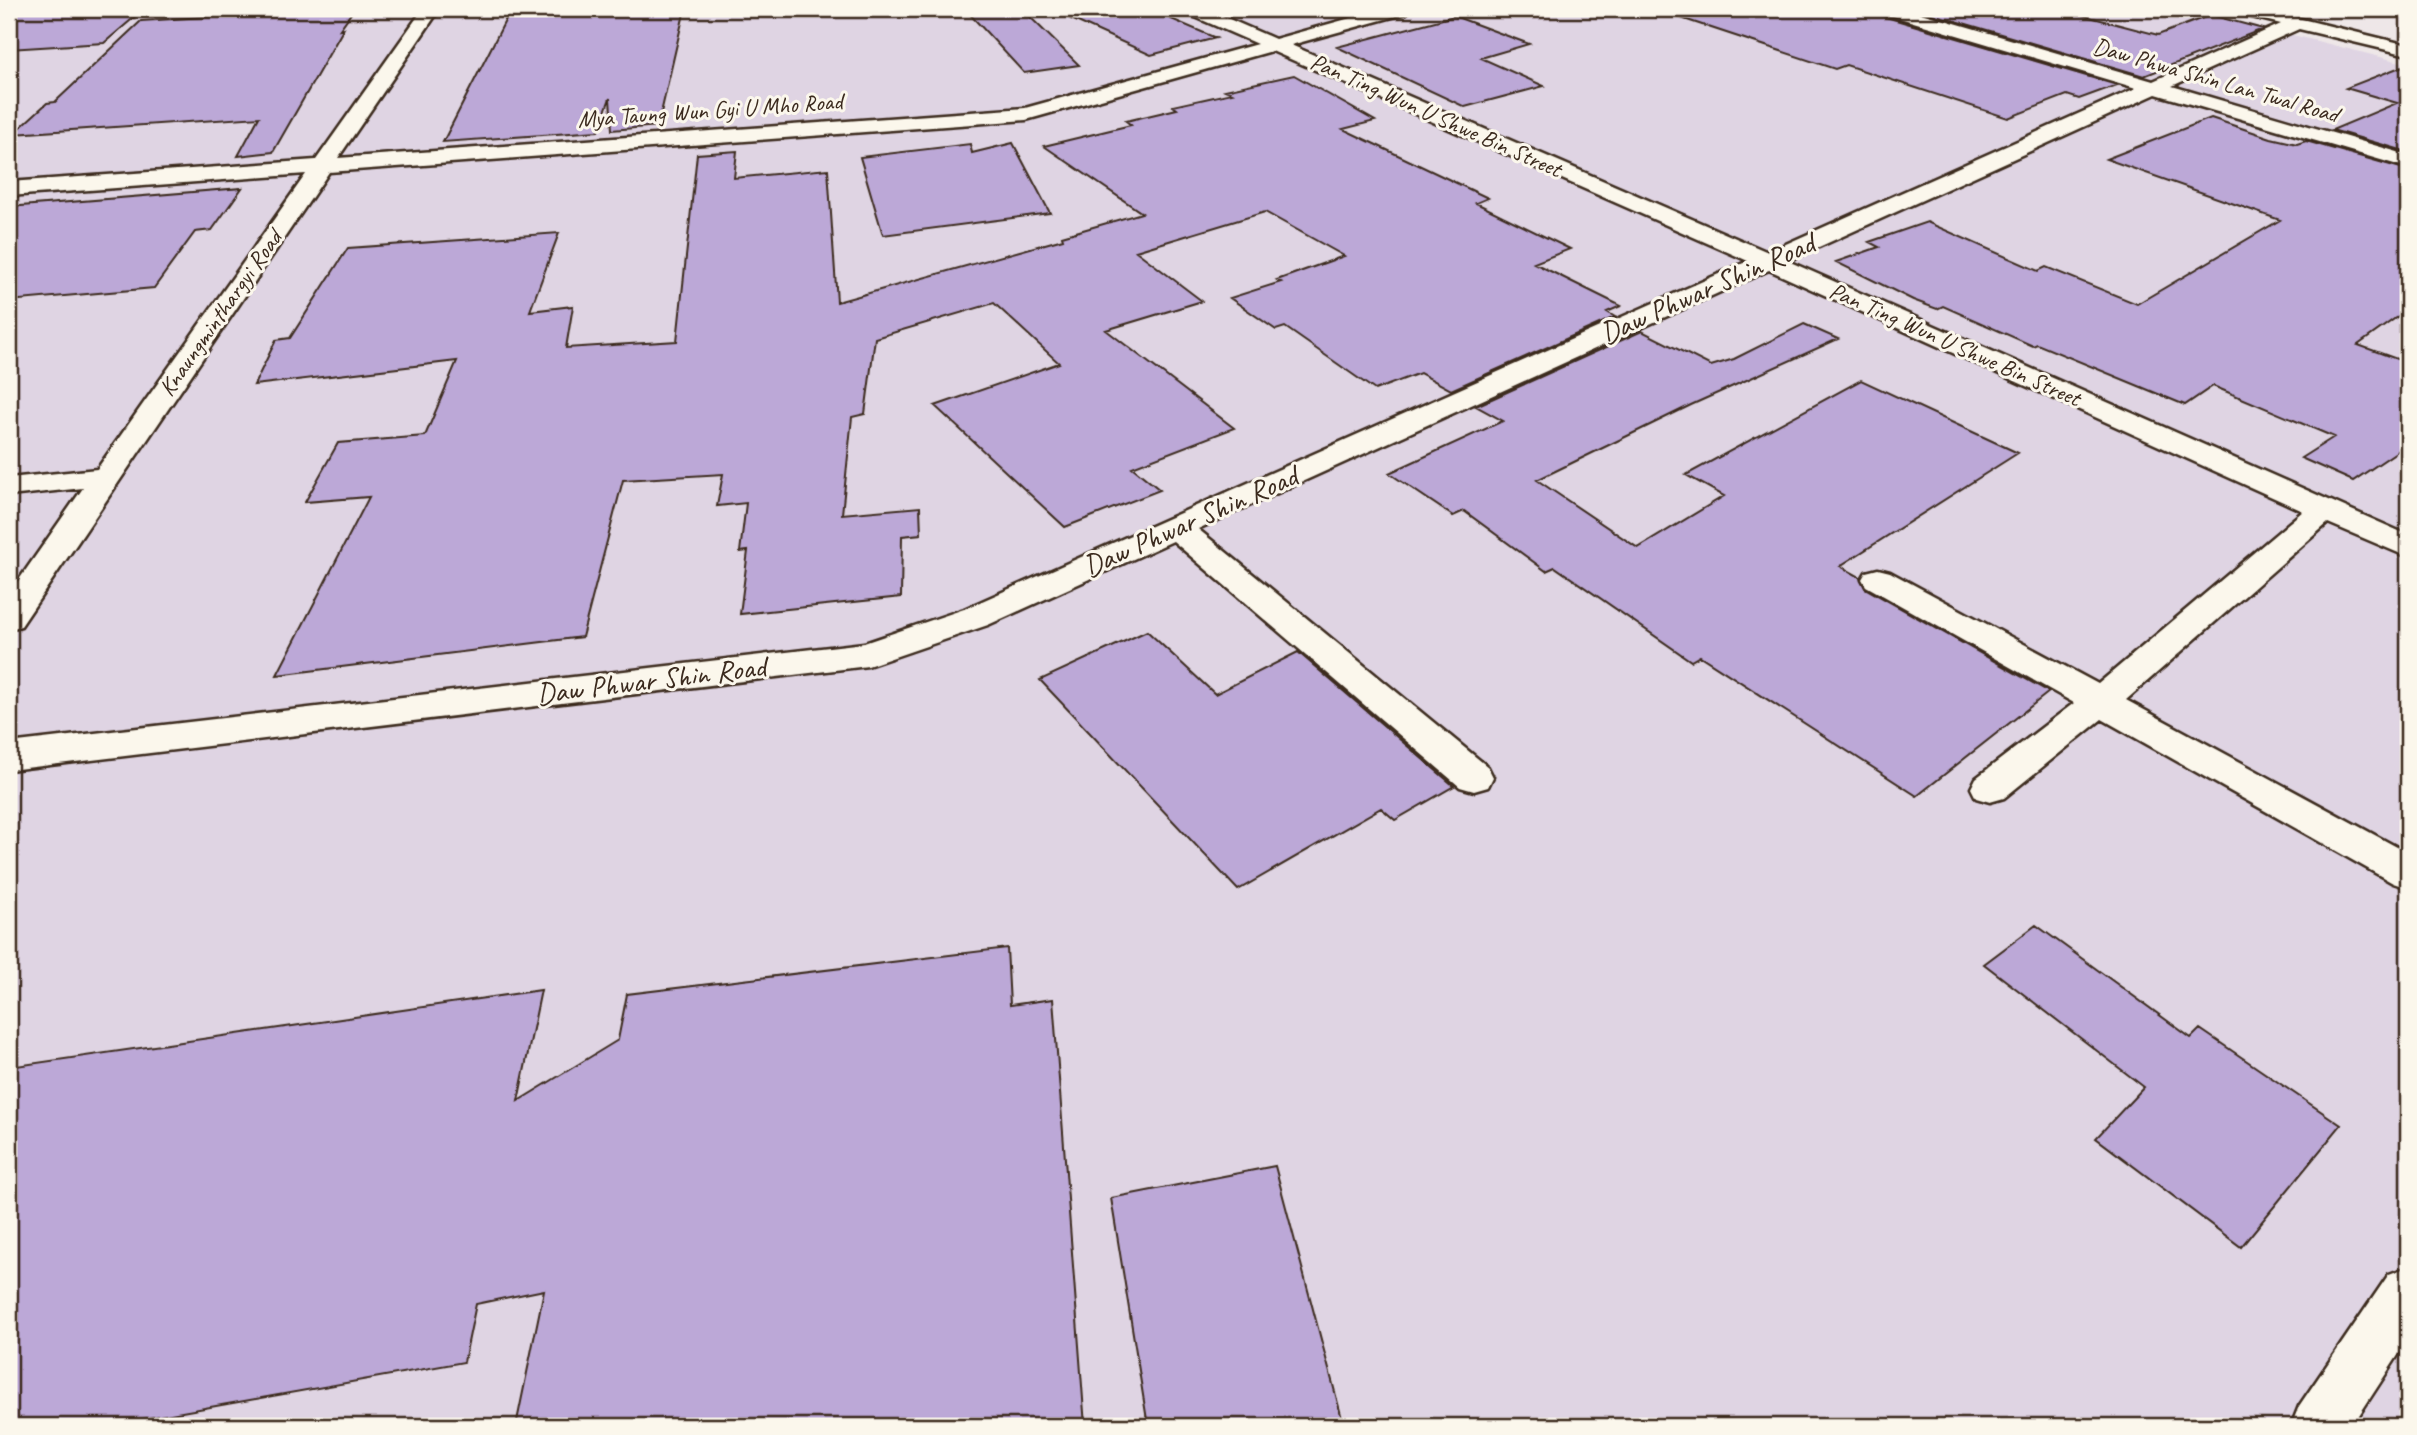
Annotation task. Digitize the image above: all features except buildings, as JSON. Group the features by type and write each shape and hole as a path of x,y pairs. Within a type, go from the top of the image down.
{"street":[{"name":"Knaungminthargyi Road","path":"9,618 431,9"},
{"name":"Pan Ting Wun U Shwe Bin Street","path":"1192,9 1767,260 2408,547"},
{"name":"Mya Taung Wun Gyi U Mho Road","path":"9,189 1026,114 1401,9"},
{"name":"Daw Phwa Shin Lan Twal Road","path":"1889,9 2408,162"},
{"path":"2241,9 2408,50"},
{"name":"Daw Phwar Shin Road","path":"9,757 868,654 976,617 2297,23"},
{"path":"9,487 105,477"},
{"path":"1990,788 2100,702 2325,509"},
{"path":"1176,527 1474,778"},
{"path":"1878,579 2408,872"},
{"path":"2319,1426 2408,1293"}],"shaded area":[{"path":"9,9 2190,9 2408,64 2408,1426 9,1426"}]}
